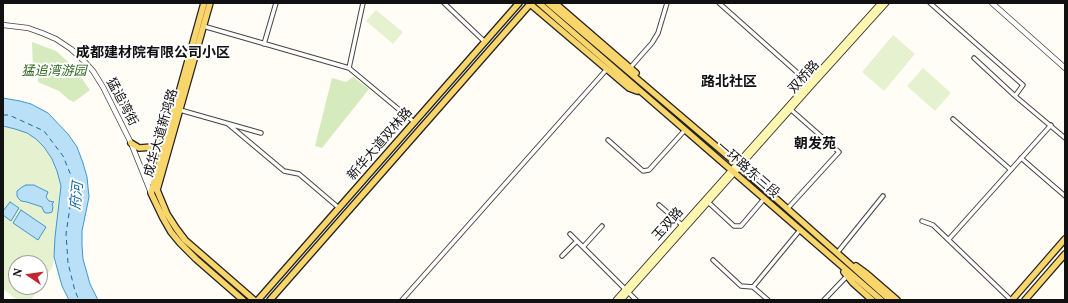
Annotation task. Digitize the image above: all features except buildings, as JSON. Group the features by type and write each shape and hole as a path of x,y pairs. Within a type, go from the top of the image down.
{"main road":[{"name":"成华大道新鸿路","path":"154,189 169,128 204,3"},
{"name":"成华大道新鸿路","path":"154,189 180,110 210,3"},
{"name":"新华大道双林路","path":"258,300 519,3"},
{"path":"530,3 629,88 642,93"},
{"name":"新华大道双林路","path":"270,300 530,3"},
{"path":"538,3 642,93"},
{"path":"548,3 647,88"},
{"path":"555,3 639,76 647,88"},
{"name":"双桥路","path":"789,108 809,83 881,3"},
{"name":"双桥路","path":"738,165 886,3"},
{"name":"一环路东三段","path":"647,88 788,208 842,258"},
{"name":"一环路东三段","path":"642,93 838,264"},
{"path":"132,143 142,149 152,147 158,144 169,128"},
{"name":"玉双路","path":"616,300 627,291 708,202 738,165"},
{"name":"玉双路","path":"621,300 682,225 733,171"},
{"name":"猛追湾街","path":"154,189 166,223 171,232 196,259 243,300"},
{"name":"猛追湾街","path":"154,189 170,219 185,240 254,300"},
{"path":"1012,300 1065,239"},
{"path":"1025,300 1065,254"},
{"path":"842,258 890,300"},
{"path":"842,258 861,269 897,300"},
{"path":"838,264 853,283 872,300"},
{"path":"838,264 881,300"}],"street":[{"path":"264,44 276,3"},
{"path":"349,68 363,3"},
{"path":"444,3 485,42"},
{"path":"630,68 652,43 658,32 667,3"},
{"path":"720,3 809,83"},
{"path":"930,3 1023,85 1015,96"},
{"path":"992,3 1065,68"},
{"name":"猛追湾街","path":"3,25 28,28 56,39 84,60 103,87 132,143 144,174 154,189"},
{"path":"203,26 349,68 414,122"},
{"path":"974,58 1015,96 1065,138"},
{"path":"402,300 607,69"},
{"path":"788,208 839,152 789,108"},
{"path":"180,110 261,133"},
{"path":"954,119 1011,170"},
{"path":"228,124 284,171 299,174 339,208"},
{"path":"949,240 1050,126"},
{"path":"608,140 643,171 649,170 685,130"},
{"path":"1022,158 1065,196"},
{"name":"猛追湾街","path":"144,174 154,189"},
{"path":"837,253 883,196"},
{"path":"708,202 734,226 740,226 764,199"},
{"path":"659,205 682,225"},
{"path":"922,221 933,224 1012,300"},
{"path":"583,247 602,226"},
{"path":"753,287 800,230"},
{"path":"570,234 636,300"},
{"path":"562,256 577,241"},
{"path":"713,260 742,286 753,287 768,300"},
{"path":"824,300 847,276"}],"green space":[{"path":"376,10 403,32 393,44 366,21"},
{"path":"893,35 915,54 884,91 862,72"},
{"name":"猛追湾游园","path":"32,42 56,51 73,66 90,90 74,102 69,100 59,91 38,82 38,69 33,67"},
{"path":"923,68 951,93 935,111 907,86"},
{"path":"353,77 369,89 322,148 315,146 332,78 346,82"},
{"path":"3,126 28,133 44,147 52,159 61,186 53,266 48,274 48,255 8,255 8,293 3,289"},
{"path":"11,295 34,295 31,300 17,300"}],"water":[{"name":"府河","path":"3,98 31,104 48,113 68,134 77,147 87,177 89,197 82,231 83,259 90,284 98,300 69,300 62,286 54,257 61,186 57,171 52,159 44,147 36,139 27,133 3,126"},
{"path":"26,185 34,185 48,192 46,197 49,201 54,202 52,204 52,212 46,213 42,207 21,201 19,199 17,196 17,191"},
{"path":"10,202 19,208 11,221 3,215 3,211"},
{"path":"21,210 46,227 38,240 13,223"}],"ferry route":[{"path":"3,115 9,115 44,131 63,156 72,178 71,200 66,234 68,263 75,291 79,300"}],"district":[{"name":"成都建材院有限公司小区","path":"153,53"},
{"name":"路北社区","path":"729,82"},
{"name":"朝发苑","path":"815,144"}]}
